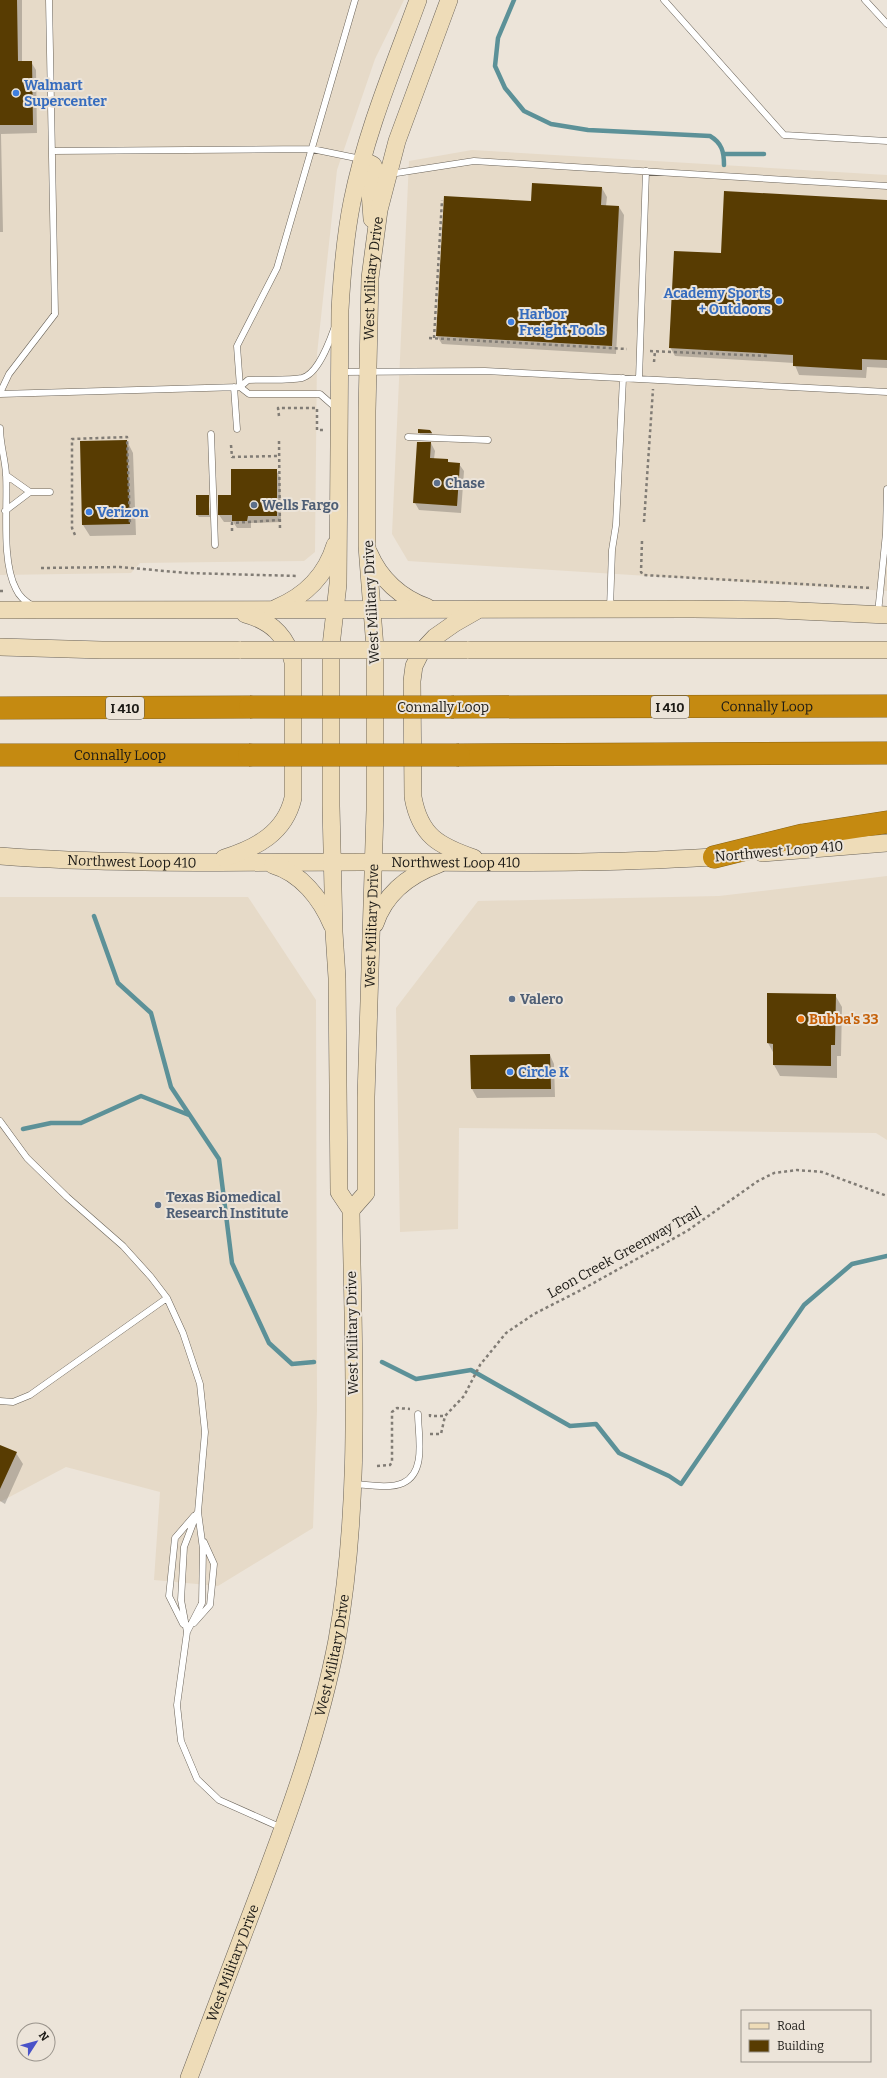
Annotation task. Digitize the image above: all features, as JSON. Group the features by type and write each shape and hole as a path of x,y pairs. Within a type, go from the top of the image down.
{"highway":[{"name":"Connally Loop","path":"0,708 887,706"},
{"name":"Connally Loop","path":"0,755 887,753"},
{"path":"714,857 803,835 887,822"}],"main road":[{"name":"West Military Drive","path":"189,2078 284,1829 313,1738 337,1640 346,1573 354,1484 351,1210 339,1192 331,646 338,584 340,310 342,273 352,202 371,129 418,0"},
{"name":"West Military Drive","path":"351,1210 366,1193 366,1097 374,862 375,648 367,546 367,372 370,278 379,210 397,141 449,0"},
{"path":"363,160 373,165 375,170 370,192 374,246"},
{"path":"273,609 303,592 322,573 332,555 339,525"},
{"path":"367,546 374,563 397,591 420,604 437,609"},
{"path":"0,610 610,609 750,610 882,615"},
{"path":"211,863 257,845 273,834 288,814 294,787 293,662 291,652 282,636 264,620 236,611 222,610"},
{"path":"480,610 455,622 434,637 421,652 414,666 412,681 413,797 419,819 432,838 450,849 487,862"},
{"path":"0,647 241,650 887,650"},
{"name":"Northwest Loop 410","path":"0,856 104,862 633,862 887,843"},
{"path":"263,862 287,870 301,880 320,902 334,932"},
{"path":"372,942 378,916 393,892 409,879 444,862"}],"lane":[{"path":"49,0 55,314 9,374 0,393 237,387 248,380 303,378 311,372 326,350 340,310"},
{"path":"237,430 237,346 277,268 355,0"},
{"path":"664,0 784,135 887,141"},
{"path":"865,0 887,24"},
{"path":"52,150 312,149 363,160"},
{"path":"389,174 474,161 887,186"},
{"path":"639,379 646,171"},
{"path":"339,372 485,371 887,392"},
{"path":"610,609 612,550 616,526 623,378"},
{"path":"237,387 249,394 320,394 340,412"},
{"path":"0,428 0,445 5,459 5,512 9,570 12,581 22,598 37,609"},
{"path":"212,434 215,545"},
{"path":"408,437 488,440"},
{"path":"6,475 30,492 50,492"},
{"path":"882,615 880,588 886,533 887,489"},
{"path":"5,512 30,492"},
{"path":"0,1121 27,1158 67,1197 122,1246 151,1277 167,1298 184,1333 200,1384 206,1432 198,1512 203,1549 202,1603 187,1632"},
{"path":"0,1402 13,1402 30,1395 167,1298"},
{"path":"354,1484 390,1485 403,1483 414,1475 418,1463 417,1412"},
{"path":"198,1512 184,1547 181,1600 187,1632 177,1705 181,1741 197,1779 219,1800 284,1829"},
{"path":"187,1632 169,1596 175,1538 198,1512"},
{"path":"187,1632 210,1605 214,1564 201,1536"}],"path":[{"path":"434,338 442,200"},
{"path":"429,338 627,349"},
{"path":"648,351 768,356"},
{"path":"654,362 655,351"},
{"path":"644,522 653,386"},
{"path":"278,416 278,408 317,408 317,430 326,430"},
{"path":"75,535 72,528 72,439 127,437 130,525"},
{"path":"278,440 280,531"},
{"path":"231,445 232,457 279,456"},
{"path":"232,531 232,523 279,520"},
{"path":"642,541 641,572 643,575 880,588"},
{"path":"41,568 120,567 187,573 301,576"},
{"path":"0,591 6,591"},
{"name":"Leon Creek Greenway Trail","path":"418,1434 442,1434 445,1416 467,1391 480,1365 506,1333 534,1314 581,1290 687,1231 758,1181 774,1173 797,1170 822,1172 887,1196"},
{"path":"377,1466 390,1465 392,1462 392,1412 397,1408 417,1412"},
{"path":"430,1411 430,1416 445,1416"}],"shaded area":[{"path":"0,0 404,0 375,59 337,170 317,354 315,552 304,561 140,563 131,573 0,575"},
{"path":"472,150 887,175 887,591 408,561 392,534 409,161"},
{"path":"887,876 887,1140 876,1133 459,1128 458,1229 400,1232 396,1008 478,901 719,896"},
{"name":"Texas Biomedical Research Institute","path":"0,897 248,897 316,1000 317,1410 313,1528 218,1586 154,1580 160,1492 66,1467 0,1502"}],"building":[{"name":"Walmart Supercenter","path":"0,0 17,0 18,61 32,61 33,125 0,125"},
{"path":"532,183 602,187 601,205 619,206 612,346 436,336 444,196 531,201"},
{"name":"Academy Sports + Outdoors","path":"724,191 887,200 887,360 862,359 862,370 793,366 793,355 669,348 674,251 721,253"},
{"path":"418,429 430,430 432,433 418,433"},
{"path":"127,440 130,524 82,525 80,441"},
{"name":"Chase","path":"417,442 431,442 430,458 448,459 448,462 460,463 457,506 413,503"},
{"name":"Wells Fargo","path":"231,469 277,469 277,516 248,516 247,521 232,521 232,515 218,515 218,495 231,495"},
{"path":"196,495 209,495 209,515 196,515"},
{"name":"Bubba's 33","path":"767,993 836,994 835,1045 831,1045 831,1066 773,1065 773,1044 767,1043"},
{"name":"Circle K","path":"550,1054 551,1089 471,1089 470,1055"},
{"path":"0,1445 17,1452 0,1489"}],"waterway":[{"path":"514,0 498,38 495,66 505,88 524,111 551,124 588,130 710,136 722,148 724,165"},
{"path":"724,154 764,154"},
{"path":"94,916 118,983 151,1013 171,1087 219,1159 232,1263 269,1343 292,1364 314,1362"},
{"path":"23,1129 51,1123 81,1123 141,1096 189,1115"},
{"path":"382,1362 416,1379 471,1370 570,1426 596,1424 619,1453 669,1476 681,1484 804,1305 852,1264 887,1256"}],"place":[{"name":"Walmart Supercenter","path":"16,93"},
{"name":"Academy Sports + Outdoors","path":"779,301"},
{"name":"Harbor Freight Tools","path":"511,322"},
{"name":"Chase","path":"437,483"},
{"name":"Wells Fargo","path":"254,505"},
{"name":"Verizon","path":"89,512"},
{"name":"Valero","path":"512,999"},
{"name":"Bubba's 33","path":"801,1019"},
{"name":"Circle K","path":"510,1072"},
{"name":"Texas Biomedical Research Institute","path":"158,1205"}]}
